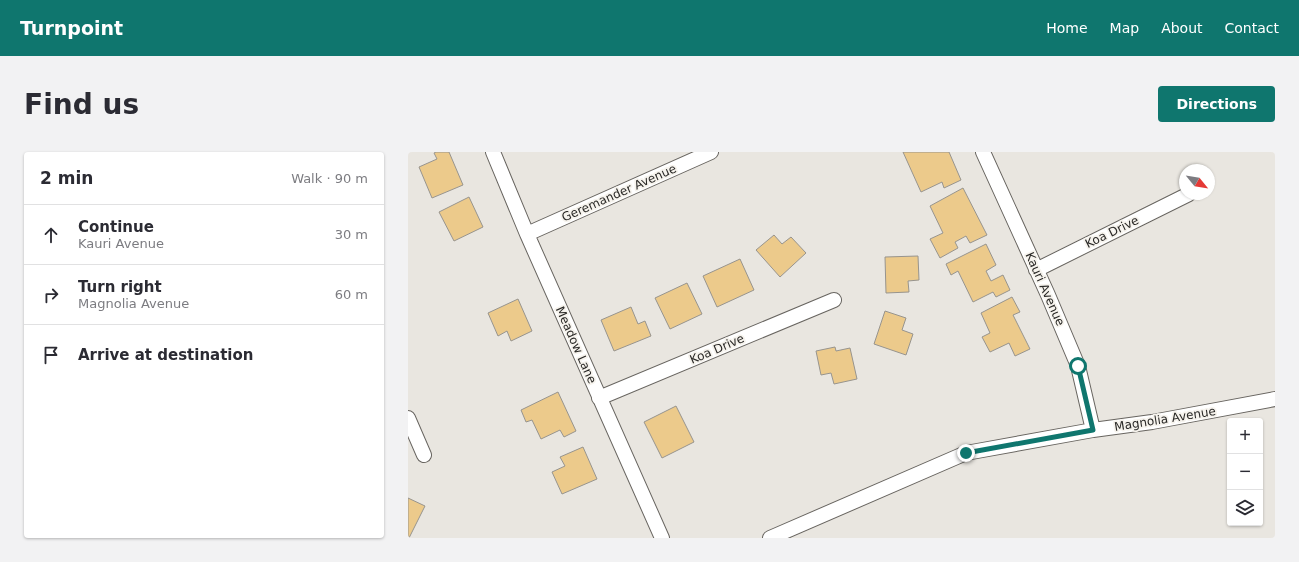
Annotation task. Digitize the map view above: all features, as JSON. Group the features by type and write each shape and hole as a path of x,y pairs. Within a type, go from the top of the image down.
{"street":[{"name":"Meadow Lane","path":"493,152 527,234 662,538"},
{"name":"Geremander Avenue","path":"527,234 711,152"},
{"name":"Kauri Avenue","path":"984,152 1078,366 1093,430"},
{"name":"Koa Drive","path":"1036,270 1179,199"},
{"name":"Koa Drive","path":"599,398 834,300"},
{"name":"Magnolia Avenue","path":"770,538 966,453 1275,400"},
{"path":"408,418 424,455"}],"building":[{"path":"449,152 463,185 432,198 419,167 437,159 434,153"},
{"path":"903,152 949,152 961,180 944,188 942,182 921,192"},
{"path":"963,188 987,235 970,243 966,236 955,242 958,248 940,258 930,239 943,233 930,206"},
{"path":"469,197 483,227 454,241 439,212"},
{"path":"774,235 782,244 791,237 806,253 780,277 756,250"},
{"path":"986,244 996,265 986,271 991,281 1003,275 1010,290 996,297 993,292 973,302 958,271 951,275 946,264"},
{"path":"918,256 919,280 908,281 909,292 886,293 885,257"},
{"path":"740,259 754,290 717,307 703,276"},
{"path":"687,283 702,314 670,329 655,298"},
{"path":"1012,297 1020,312 1013,315 1030,349 1015,356 1009,343 990,352 982,337 990,333 981,313"},
{"path":"518,299 532,331 511,341 507,331 498,336 488,313"},
{"path":"631,307 638,324 645,321 651,336 614,351 601,320"},
{"path":"885,311 906,318 902,330 913,334 906,355 874,344"},
{"path":"835,347 836,351 850,348 857,379 834,384 831,373 821,375 816,351"},
{"path":"558,392 576,431 564,437 560,430 541,439 532,420 526,422 521,410"},
{"path":"676,406 694,442 662,458 644,422"},
{"path":"583,447 597,479 562,494 552,472 565,466 560,457"},
{"path":"408,498 425,506 409,538 408,538"}],"route":[{"path":"966,453 1093,430 1078,366"}]}
